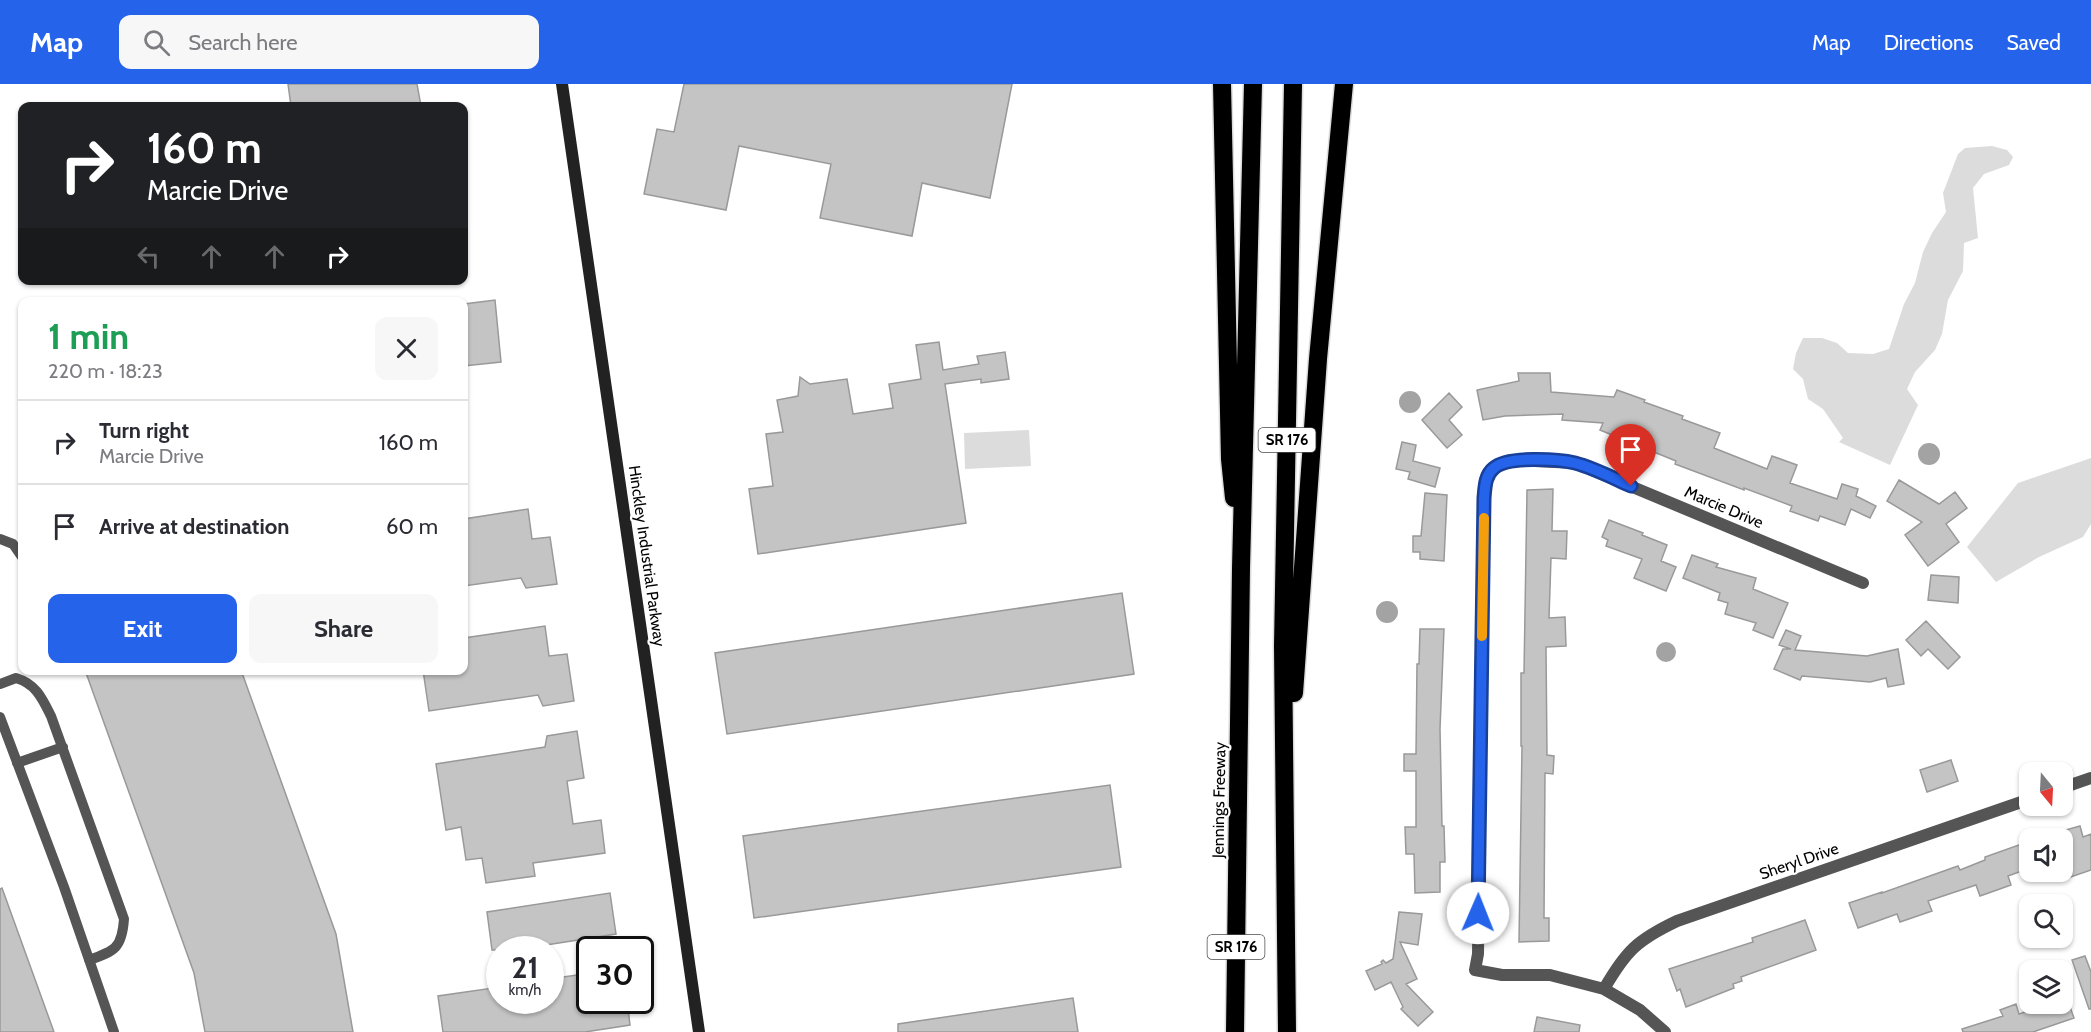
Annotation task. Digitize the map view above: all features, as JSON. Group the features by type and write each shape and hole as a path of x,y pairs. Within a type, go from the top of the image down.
{"highway":[{"path":"1222,84 1230,459 1241,568"},
{"name":"SR 176","path":"1241,568 1253,84"},
{"name":"SR 176","path":"1287,1032 1283,646 1293,84"},
{"path":"1286,796 1318,359 1346,84"},
{"name":"Jennings Freeway","path":"1235,1032 1241,568"}],"street":[{"name":"Hinckley Industrial Parkway","path":"562,84 699,1032"},
{"name":"Marcie Drive","path":"1665,1032 1640,1010 1604,989 1550,975 1502,975 1475,970 1478,954 1484,498 1488,474 1495,467 1512,460 1575,463 1863,583"},
{"path":"2073,784 2091,778"},
{"name":"Sheryl Drive","path":"1604,989 1622,959 1636,944 1677,921 2019,803"}],"lane":[{"path":"0,539 13,544 18,551"},
{"path":"0,684 16,678 27,681 39,692 63,747 124,919 120,944 109,953 89,960"},
{"path":"0,717 114,1032"},
{"path":"17,763 63,747"}],"shaded area":[{"path":"1992,146 2007,150 2013,157 2009,165 1984,174 1973,188 1978,238 1964,243 1963,271 1948,300 1942,334 1935,350 1915,372 1907,389 1918,405 1890,465 1839,442 1843,438 1823,409 1808,399 1803,379 1793,369 1796,353 1803,338 1822,338 1837,343 1848,353 1873,354 1889,349 1904,304 1915,283 1923,252 1946,212 1943,193 1958,154 1965,148"},
{"path":"1406,391 1414,391 1421,398 1421,406 1414,413 1406,413 1399,406 1399,398"},
{"path":"1029,430 1031,466 965,469 964,433"},
{"path":"1929,443 1937,446 1940,454 1937,462 1929,465 1921,462 1918,454 1921,446"},
{"path":"2091,458 2091,524 2083,537 2039,557 1996,582 1967,547 2018,483"},
{"path":"1387,601 1395,604 1398,612 1395,620 1387,623 1379,620 1376,612 1379,604"},
{"path":"1662,642 1670,642 1676,648 1676,656 1670,662 1662,662 1656,656 1656,648"}],"building":[{"path":"288,84 417,84 420,102 290,102"},
{"path":"684,84 1012,84 990,198 922,183 912,236 820,218 831,164 739,146 726,210 644,194 657,129 674,132"},
{"path":"495,300 501,362 468,366 468,303"},
{"path":"939,342 943,370 979,364 977,356 1005,352 1009,379 981,383 981,379 945,384 966,523 758,554 749,489 773,486 766,434 783,432 777,400 798,396 800,377 810,384 847,379 853,414 893,408 889,384 921,379 916,345"},
{"path":"1518,373 1550,373 1551,392 1614,397 1617,390 1645,400 1644,402 1683,416 1682,419 1720,433 1714,448 1767,469 1772,456 1797,465 1790,483 1837,499 1842,484 1858,489 1856,496 1876,506 1870,518 1851,509 1845,525 1820,516 1818,521 1790,511 1792,506 1675,464 1676,461 1600,430 1603,423 1562,420 1563,414 1505,416 1483,420 1477,390 1519,381"},
{"path":"1449,393 1462,407 1449,420 1462,435 1447,448 1422,420"},
{"path":"1402,442 1416,445 1413,461 1440,468 1435,487 1408,479 1410,472 1396,469"},
{"path":"1899,480 1939,504 1955,492 1967,508 1946,524 1959,542 1928,566 1905,535 1922,522 1887,501"},
{"path":"1553,489 1552,531 1567,531 1566,559 1551,558 1549,618 1565,617 1566,646 1546,647 1547,755 1554,756 1553,774 1545,773 1544,918 1549,918 1549,941 1519,942 1521,673 1524,673 1527,490"},
{"path":"1425,493 1447,495 1444,561 1420,559 1420,552 1413,552 1413,536 1421,536"},
{"path":"528,509 532,539 550,537 557,584 526,588 521,578 468,585 468,518"},
{"path":"1609,520 1667,545 1661,561 1676,567 1666,591 1634,578 1642,559 1606,546 1608,540 1602,537"},
{"path":"1692,555 1718,564 1716,567 1756,578 1753,589 1788,603 1773,638 1753,630 1756,623 1725,614 1728,603 1718,600 1720,593 1683,578"},
{"path":"1931,575 1959,577 1958,603 1928,600"},
{"path":"1122,593 1134,674 727,734 715,653"},
{"path":"1926,621 1960,657 1948,669 1928,649 1921,656 1906,640"},
{"path":"545,626 549,656 567,654 574,701 543,706 538,695 429,711 424,675 468,675 468,637"},
{"path":"1420,629 1444,629 1440,729 1445,862 1440,862 1440,892 1415,893 1414,854 1406,854 1405,827 1416,827 1416,771 1404,771 1404,754 1416,754 1417,664 1419,664"},
{"path":"1786,630 1801,636 1795,650 1867,656 1898,649 1904,684 1888,687 1886,678 1870,682 1802,676 1800,680 1774,669 1783,649 1791,649 1779,645"},
{"path":"87,675 243,675 336,934 353,1032 205,1032 194,973"},
{"path":"577,731 584,778 567,781 573,824 601,820 605,853 533,863 535,876 486,883 482,858 466,860 461,827 446,830 436,764 545,747 547,736"},
{"path":"1951,760 1958,781 1927,792 1920,770"},
{"path":"1110,785 1121,867 754,918 743,836"},
{"path":"2080,826 2083,837 2091,834 2091,870 2073,876 2073,828"},
{"path":"2019,845 2019,872 2008,876 2011,885 1980,896 1976,885 1928,901 1932,911 1900,922 1897,914 1858,928 1849,903 1958,866 1960,870 1985,860 1985,857"},
{"path":"2,888 54,1032 0,1032 0,889"},
{"path":"610,893 616,934 576,936 576,940 564,942 564,936 490,936 487,912"},
{"path":"1399,912 1422,914 1418,945 1400,942 1417,979 1406,984 1433,1012 1418,1026 1401,1009 1403,1007 1391,982 1375,990 1366,971 1382,964 1383,960 1386,963 1393,959"},
{"path":"1805,920 1816,950 1741,977 1742,981 1733,984 1734,988 1686,1007 1680,989 1677,991 1669,969 1753,942 1752,938"},
{"path":"2085,956 2091,972 2091,1009 2089,1009 2072,960"},
{"path":"576,975 576,1014 629,1014 630,1025 585,1032 443,1032 438,996 486,989 486,1014 564,1014 564,977"},
{"path":"1073,998 1078,1032 898,1032 898,1024"},
{"path":"2016,1004 2019,1014 2073,1014 2074,1018 2033,1032 1963,1032 1962,1029 2003,1016 2000,1010"},
{"path":"1537,1017 1580,1025 1579,1032 1534,1032"}],"slow traffic":[{"path":"1482,636 1484,518"}],"route":[{"path":"1478,913 1484,498 1488,474 1495,467 1512,460 1559,461 1575,463 1631,486"}]}
